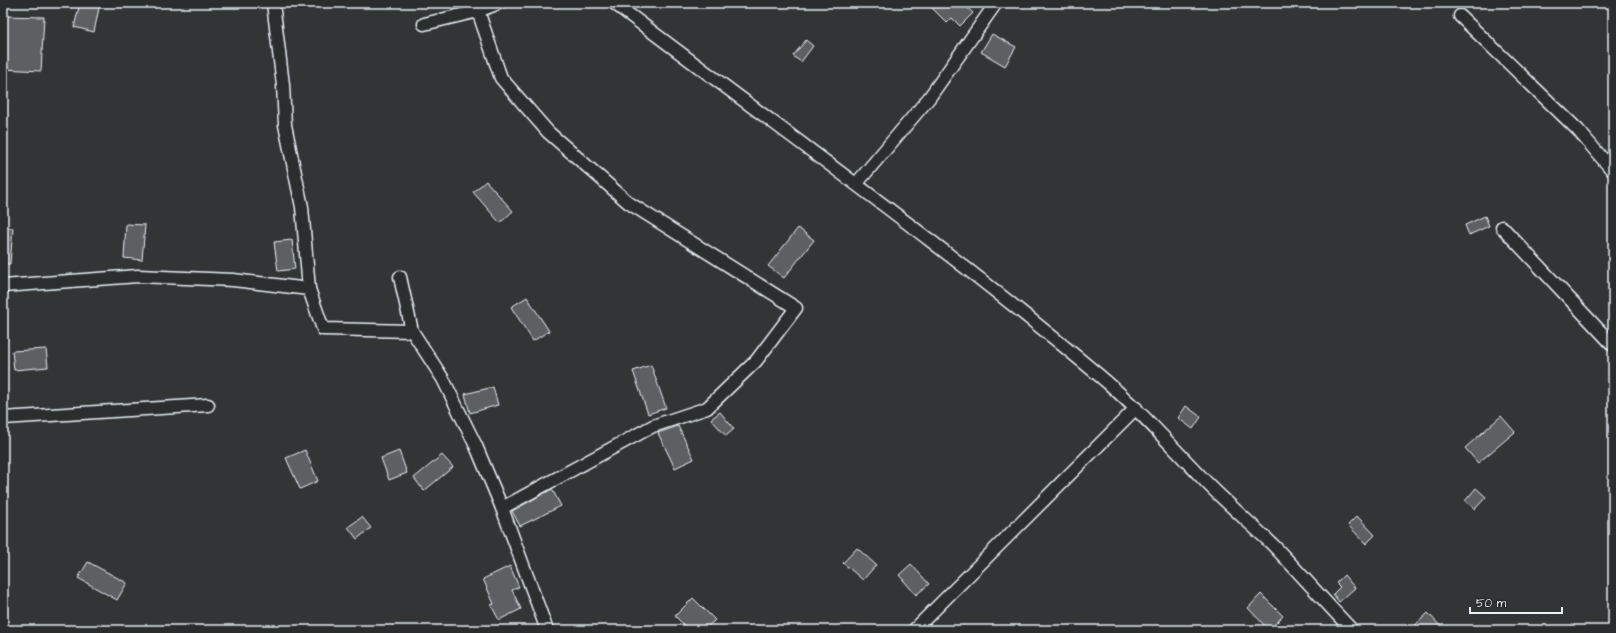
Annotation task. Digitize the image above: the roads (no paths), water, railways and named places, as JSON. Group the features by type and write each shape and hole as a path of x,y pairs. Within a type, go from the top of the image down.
{"street":[{"path":"273,3 283,85 286,125 302,207 309,289 323,330 412,331"},
{"path":"424,24 478,11 499,3"},
{"path":"614,3 728,90 857,183 1021,311 1136,408 1210,486 1272,545 1352,630"},
{"path":"857,183 930,98 996,3"},
{"path":"478,11 501,78 548,132 629,203 796,308 756,361 707,408 653,426 502,508"},
{"path":"1460,16 1578,130 1613,171"},
{"path":"1502,227 1613,345"},
{"path":"3,286 138,276 233,280 309,289"},
{"path":"400,277 412,331 443,379 476,446 502,508 547,630"},
{"path":"3,418 208,405"},
{"path":"914,630 1136,408"}]}
